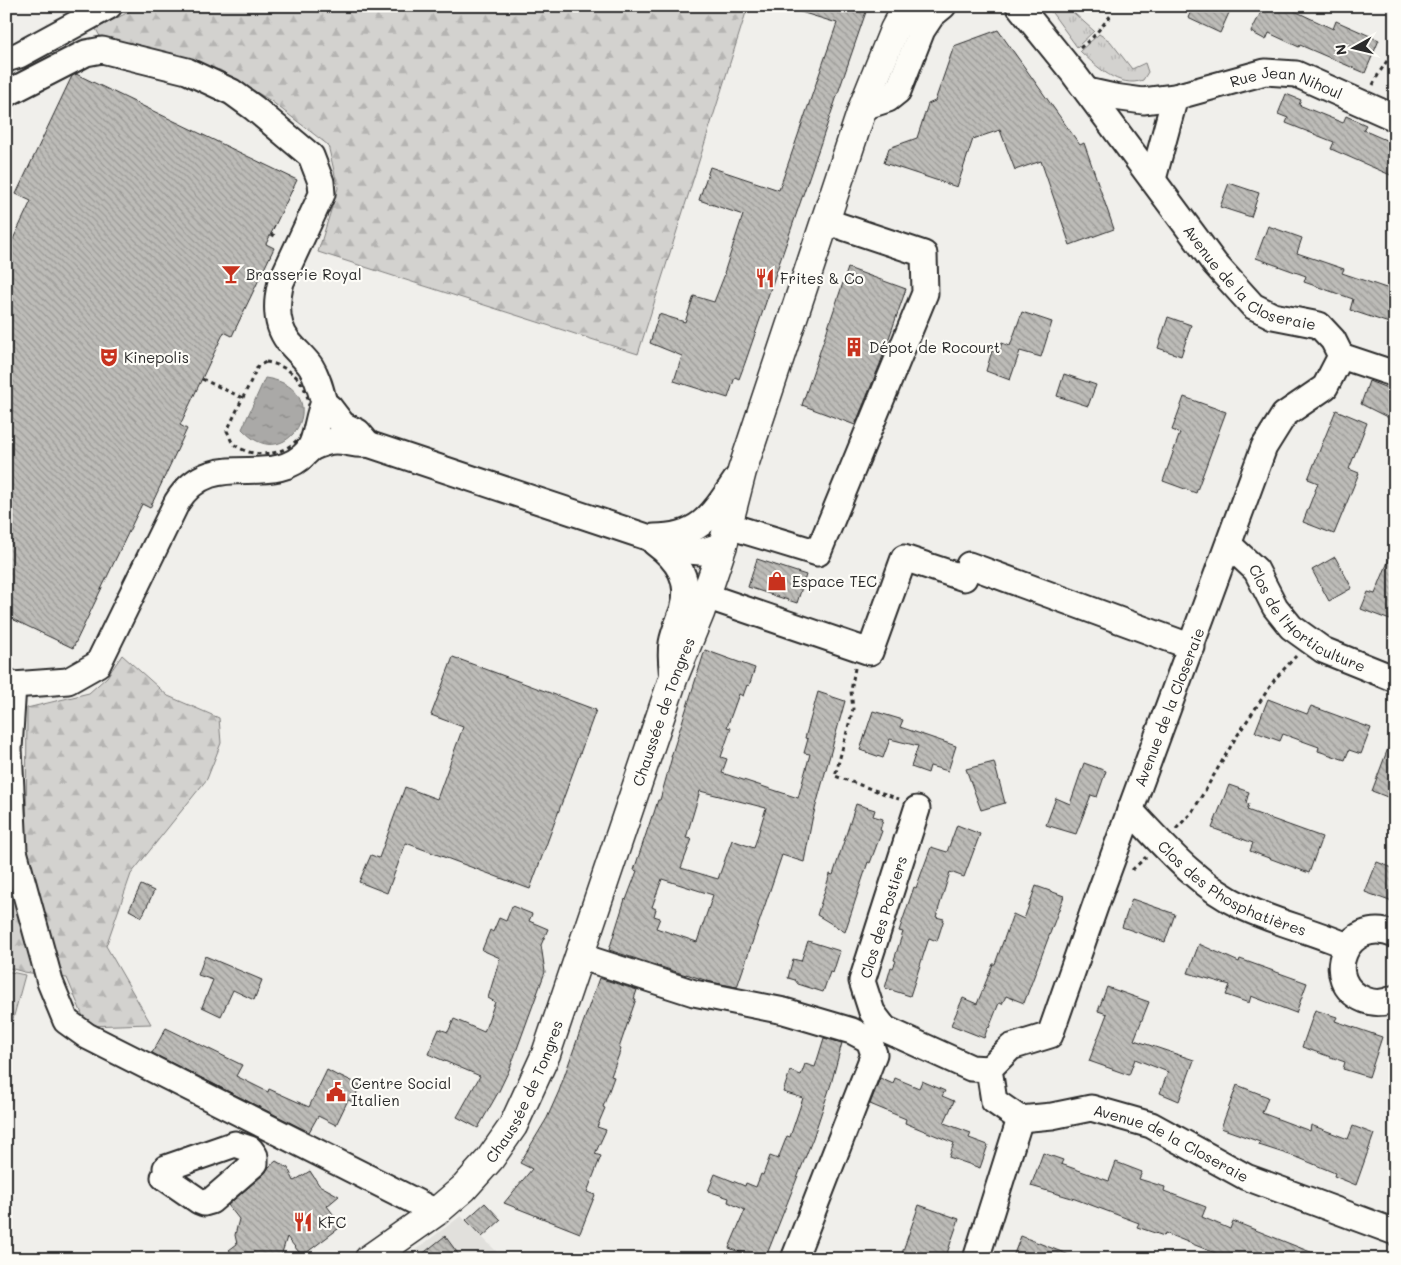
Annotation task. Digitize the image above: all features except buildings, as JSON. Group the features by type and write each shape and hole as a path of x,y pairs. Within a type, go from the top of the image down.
{"main road":[{"name":"Chaussée de Tongres","path":"863,107 881,25 888,6"},
{"name":"Chaussée de Tongres","path":"369,1259 436,1212 464,1188 490,1159 513,1126 546,1054 673,679 706,596 726,535 742,471 863,107 894,30 907,6"}],"street":[{"path":"6,59 18,55 109,6"},
{"path":"863,107 888,99 898,91 922,30 932,15 943,6"},
{"name":"Avenue de la Closeraie","path":"989,1069 1011,1047 1050,1035 1130,810 1192,647 1264,448 1284,415 1325,387 1341,356 1333,340 1319,325 1273,316 1253,306 1215,264 1087,91 1019,6"},
{"path":"6,94 86,53 102,50 187,71 232,92 311,156 321,182 322,194 281,282 277,309 282,331 314,372 321,388 324,404 320,410 318,425 309,449"},
{"name":"Rue Jean Nihoul","path":"1087,91 1143,101 1175,98 1265,72 1296,74 1395,118"},
{"path":"1153,180 1175,98"},
{"path":"436,1212 87,1036 66,1021 50,982 14,851 9,749 10,683 68,681 98,664 185,489 207,475 219,471 256,471 280,467 292,462 319,444 337,441 359,445 368,444 689,551 700,552 726,535 818,553 925,293 924,254 825,222"},
{"path":"1341,356 1395,374"},
{"path":"324,404 330,408 343,425 358,432 368,444"},
{"path":"647,537 682,533 700,526 717,507 742,471"},
{"path":"647,537 660,547 678,566 687,588 686,600 672,643 673,679"},
{"name":"Clos de l'Horticulture","path":"1229,545 1256,570 1275,607 1291,627 1323,650 1395,679"},
{"path":"706,596 870,652 904,558 964,578 969,565 1192,647"},
{"name":"Clos des Postiers","path":"917,809 862,982 872,1012 885,1029 971,1068 989,1069"},
{"name":"Clos des Phosphatières","path":"1130,810 1190,871 1226,898 1271,919 1320,934 1347,946"},
{"path":"1395,935 1385,931 1374,930 1354,938 1347,946 1342,957 1341,969 1344,980 1350,990 1359,998 1370,1002 1381,1002 1395,998"},
{"path":"579,956 694,993 784,1011 852,1031 869,1040 874,1054 794,1258"},
{"path":"976,1259 1020,1119 994,1101 989,1069"},
{"name":"Avenue de la Closeraie","path":"1020,1119 1052,1116 1090,1108 1151,1125 1246,1177 1395,1232"}],"path":[{"path":"1063,61 1093,37 1112,14"},
{"path":"1366,104 1378,73 1395,50"},
{"path":"266,362 276,364 291,372 300,381 306,392 310,404 308,424 299,438 284,449 263,454 243,450 233,442 228,431 243,398 258,366 266,362"},
{"path":"202,379 243,398"},
{"path":"860,648 851,691 853,709 835,776 893,796 917,809"},
{"path":"1126,874 1162,844 1193,811 1235,739 1275,679 1296,656 1323,650"}],"shaded area":[{"path":"461,1216 498,1253 511,1259 403,1259"}],"green space":[{"path":"140,6 748,6 638,354 318,252 338,188 328,145 271,101 220,70 103,42 96,29"},
{"path":"1047,6 1066,6 1094,31 1077,47"},
{"path":"1099,34 1110,41 1132,69 1145,63 1148,72 1143,80 1134,82 1117,79 1093,63 1080,51"},
{"path":"122,655 168,696 219,718 221,743 207,779 131,874 106,946 151,1024 87,1026 67,978 24,972 6,967 6,840 26,842 27,708 89,693 107,677"},
{"path":"6,971 25,975 6,1045"}],"water":[{"path":"265,378 285,384 297,394 302,407 301,420 295,432 284,441 272,444 255,440 242,429"}],"place":[{"name":"Brasserie Royal","path":"231,274"},
{"name":"Frites & Co","path":"765,278"},
{"name":"Dépot de Rocourt","path":"854,347"},
{"name":"Kinepolis","path":"109,357"},
{"name":"Espace TEC","path":"777,581"},
{"name":"Centre Social Italien","path":"336,1092"},
{"name":"KFC","path":"303,1222"}]}
